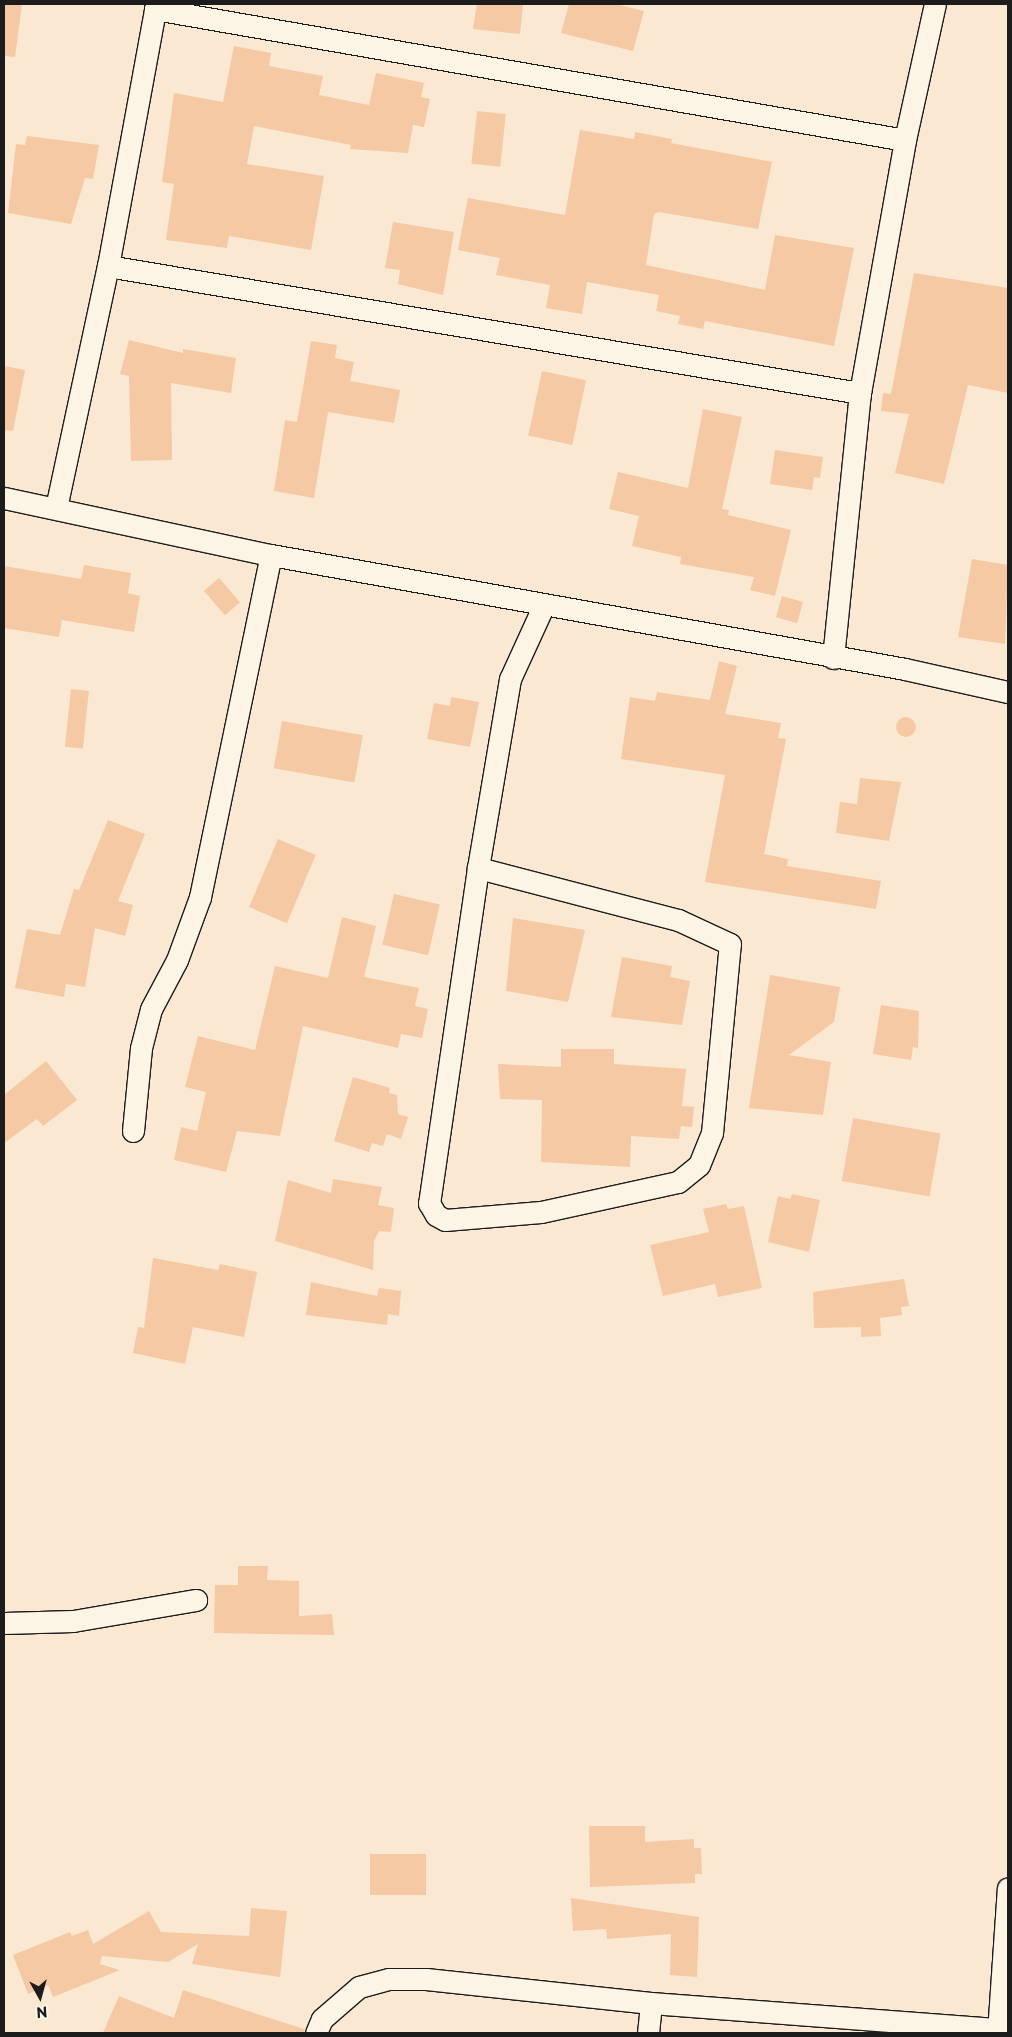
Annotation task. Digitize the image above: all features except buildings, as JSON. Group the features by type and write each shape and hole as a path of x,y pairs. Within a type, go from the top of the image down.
{"street":[{"path":"833,658 860,392 904,140 934,4"},
{"path":"56,508 108,266 155,6 904,140"},
{"path":"108,266 860,392"},
{"path":"4,498 271,555 1008,692"},
{"path":"133,1131 141,1048 151,1009 177,960 200,897 271,555"},
{"path":"478,868 678,920 730,944 712,1133 699,1165 678,1182 541,1212 445,1220 436,1215 430,1203 478,868 510,678 543,607"},
{"path":"4,1623 74,1621 196,1600"},
{"path":"316,2033 322,2019 359,1987 389,1979 426,1978 651,2003 999,2031 1008,1888"},
{"path":"648,2033 651,2003"}]}
